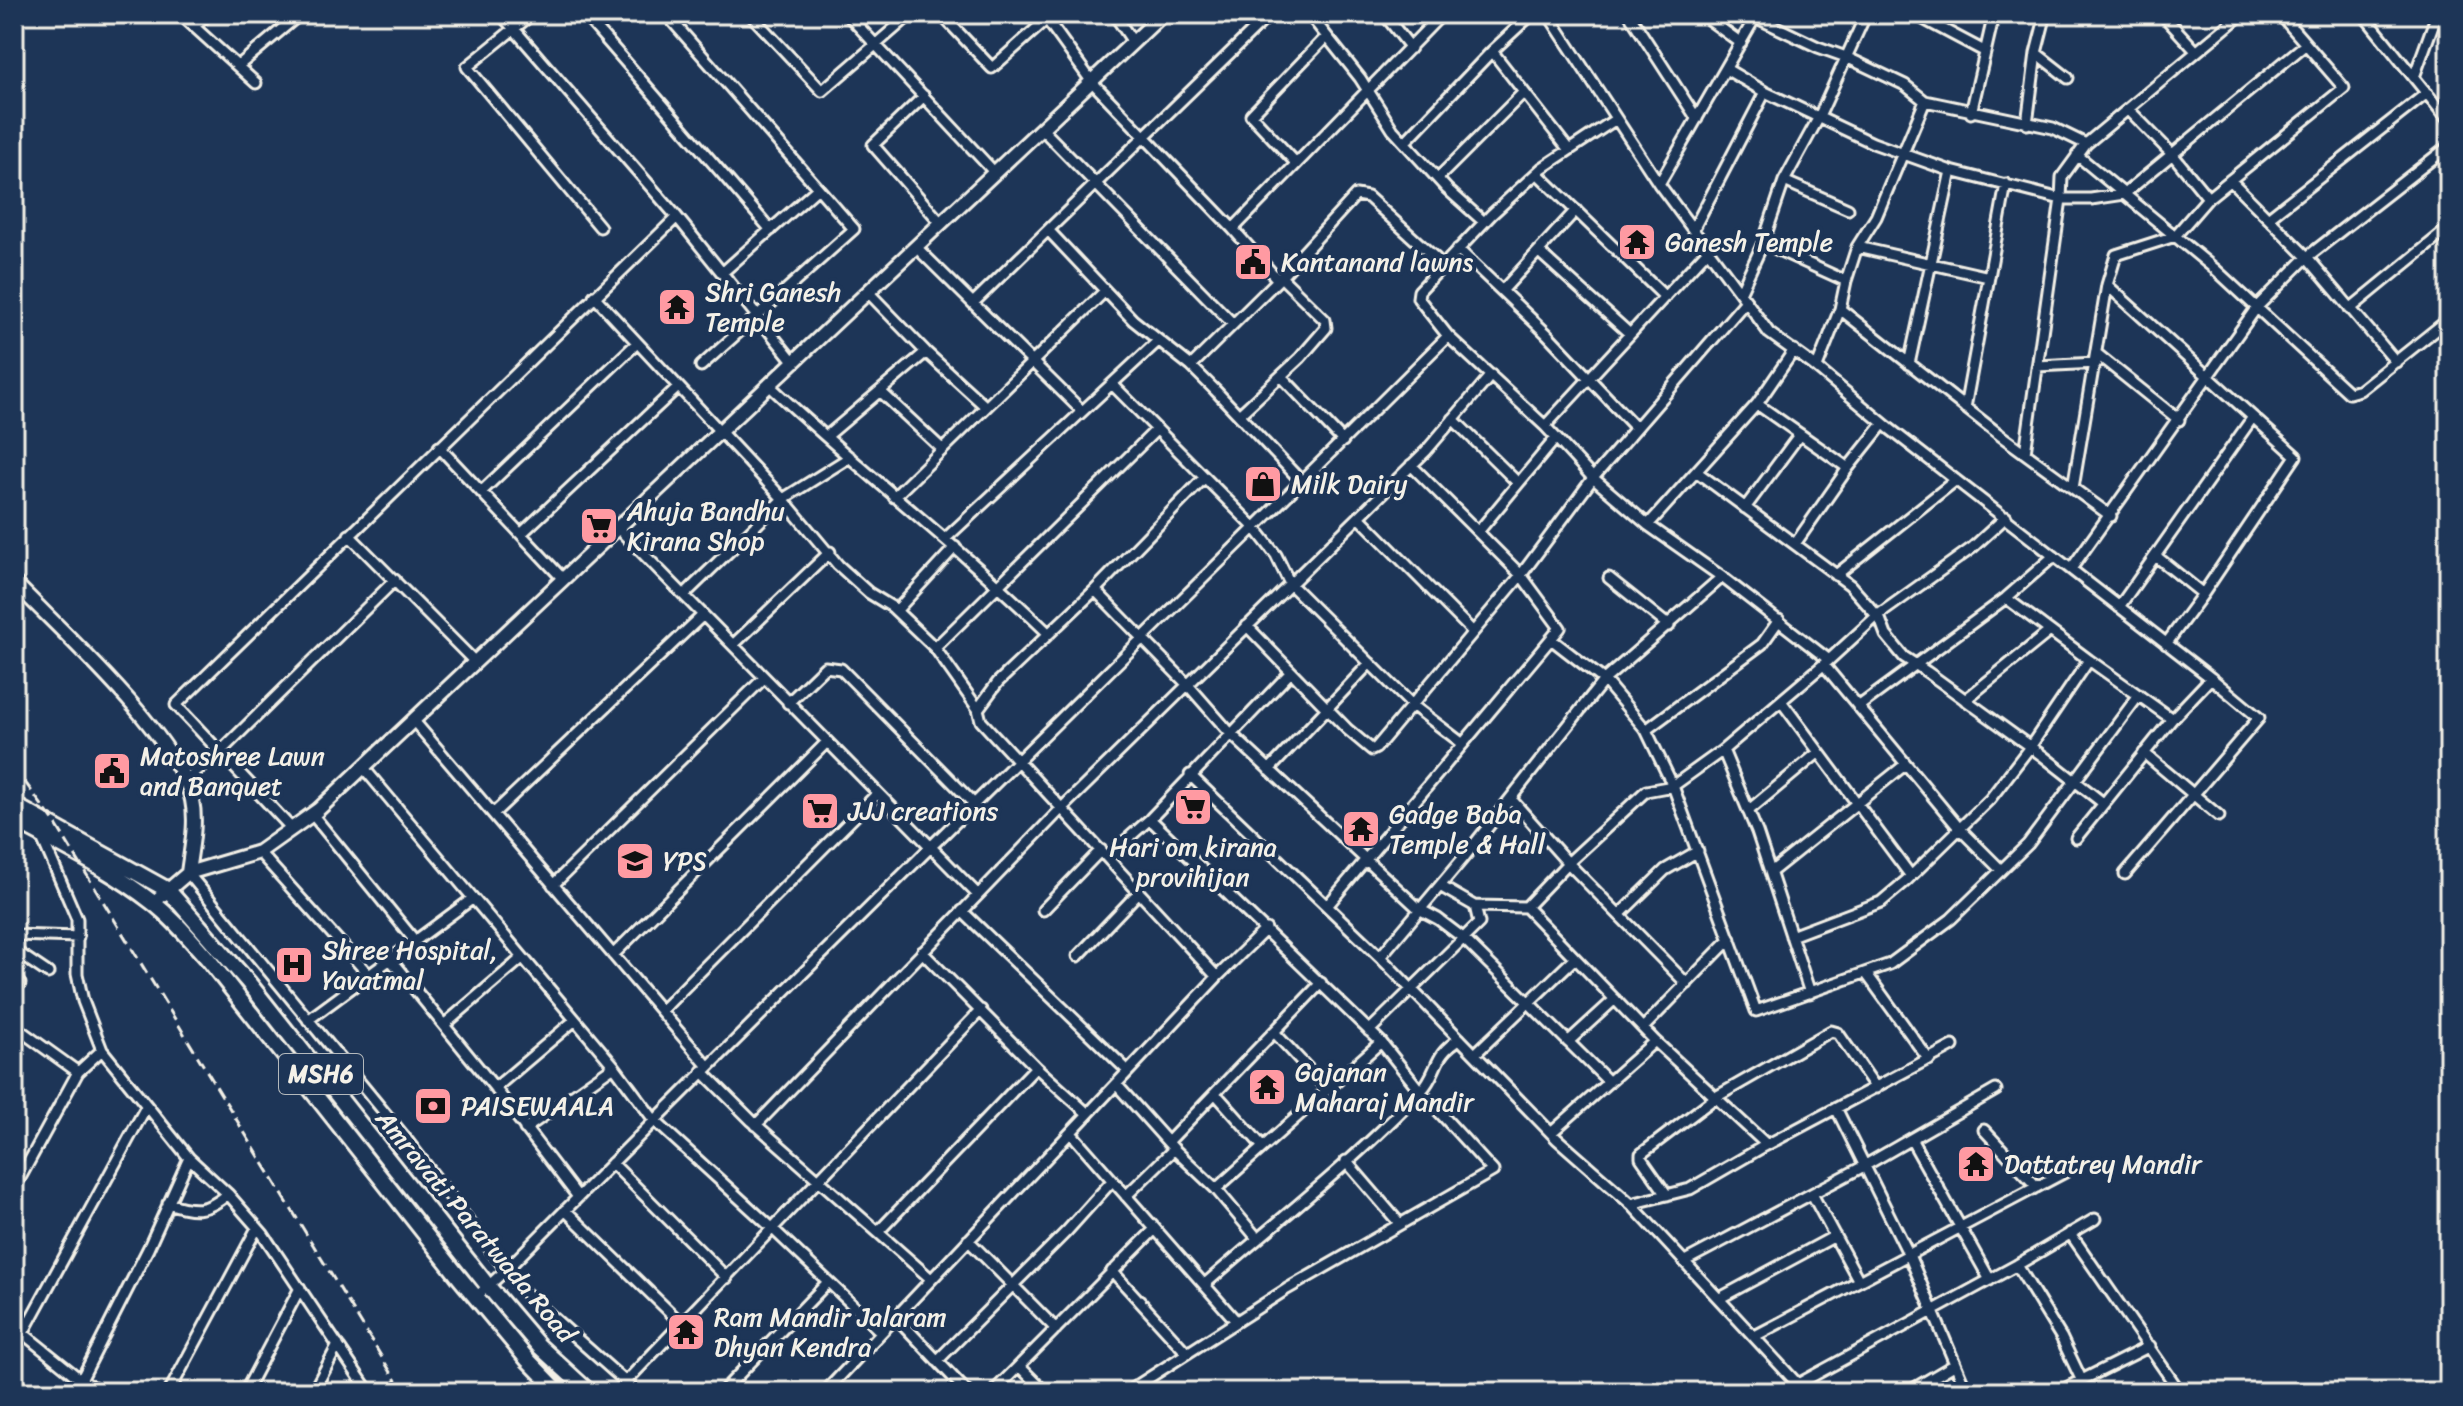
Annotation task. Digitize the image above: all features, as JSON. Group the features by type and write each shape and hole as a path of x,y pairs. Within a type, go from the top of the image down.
{"main road":[{"name":"Amravati Paratwada Road","path":"14,805 168,890 248,982 488,1286 539,1346 589,1392"},
{"name":"Amravati Paratwada Road","path":"14,820 116,877 153,903 208,959 476,1297 559,1392"}],"street":[{"path":"180,14 256,83"},
{"path":"194,26 209,14"},
{"path":"238,66 300,14"},
{"path":"501,14 677,217 794,362"},
{"path":"532,14 467,67 600,227"},
{"path":"584,14 771,230"},
{"path":"666,14 854,229 701,366"},
{"path":"750,14 822,91 911,14"},
{"path":"847,14 995,173"},
{"path":"941,14 992,68 1044,17 1092,82 1327,324 1324,332 1239,415"},
{"path":"1114,14 1133,42"},
{"path":"153,903 188,873 259,852 312,814 1163,14"},
{"path":"973,303 1270,14"},
{"path":"1309,14 1368,90 1393,130 1484,222"},
{"path":"1384,14 1411,48"},
{"path":"1233,229 1442,14"},
{"path":"1405,142 1532,14"},
{"path":"1548,14 1659,184 1769,333 1817,367 1883,424 2006,517 2259,718 2125,874"},
{"path":"1629,14 1697,119"},
{"path":"1701,14 1741,43"},
{"path":"1247,626 1326,708 1372,750 1521,575 1593,478 1743,297 1784,181 1819,117 1866,14"},
{"path":"1914,14 1984,51"},
{"path":"1971,113 1994,14"},
{"path":"2027,124 2036,53 2046,14"},
{"path":"2162,14 2196,51"},
{"path":"2025,453 2062,177 2086,144 2242,14"},
{"path":"2073,488 2107,285 2115,258 2119,253 2175,236 2208,198 2344,88 2280,14"},
{"path":"2363,14 2449,121"},
{"path":"2414,77 2437,14"},
{"path":"1659,184 1756,15 1818,47 1905,85 1925,101 2053,128 2086,144"},
{"path":"1296,163 1251,115 1326,37"},
{"path":"1726,69 1765,92 1903,154 1951,171 2061,199 2091,199 2124,194 2306,44"},
{"path":"1492,51 1569,150"},
{"path":"2036,53 2068,78"},
{"path":"1438,178 1524,92"},
{"path":"1693,230 1765,92"},
{"path":"2268,218 2427,93"},
{"path":"924,96 873,145 941,223"},
{"path":"1817,367 1840,309 1857,247 1876,217 1925,101"},
{"path":"2128,109 2173,155 2208,198"},
{"path":"1616,119 1537,173 1458,249 1419,291 1418,298 1448,336 1545,426 1593,478 1648,525 1779,620 1826,663 1858,707 1959,828 2001,870"},
{"path":"1042,129 1233,324"},
{"path":"2071,569 2257,307 2307,257 2449,146"},
{"path":"2077,155 2257,307 2349,393 2360,390 2449,319"},
{"path":"1909,364 1951,171"},
{"path":"1537,173 1665,297"},
{"path":"2230,180 2307,257 2396,362"},
{"path":"1784,181 1848,209"},
{"path":"1965,408 2006,184"},
{"path":"722,273 818,188"},
{"path":"1191,366 1280,279 1351,199 1360,194 1368,197 1443,265"},
{"path":"1502,291 1576,210"},
{"path":"292,829 176,705 677,217"},
{"path":"2350,309 2449,228"},
{"path":"1049,231 1105,291 1158,341 1191,366 1302,482"},
{"path":"1763,243 1846,281"},
{"path":"916,247 1082,411"},
{"path":"1857,247 1989,277"},
{"path":"1458,249 1636,428"},
{"path":"1545,426 1708,250"},
{"path":"1539,252 1630,334"},
{"path":"2107,285 2295,453 2296,459 2166,644"},
{"path":"894,497 1105,291"},
{"path":"868,292 926,352 986,407"},
{"path":"594,296 783,499 851,578 896,611 935,648 978,709 981,721 1217,977"},
{"path":"1840,309 1965,408 2111,516"},
{"path":"476,1297 1448,336"},
{"path":"945,539 1158,341"},
{"path":"481,492 637,343"},
{"path":"1648,525 1757,404 1794,350"},
{"path":"827,436 926,352"},
{"path":"2037,366 2097,359 2179,420"},
{"path":"756,1125 1062,808 1411,465 1491,375"},
{"path":"1281,376 1343,441"},
{"path":"1112,384 1255,528 1276,555 1290,584 1412,705 1463,744"},
{"path":"769,385 894,497 1000,586 1048,633"},
{"path":"521,534 678,387"},
{"path":"880,391 942,449"},
{"path":"1757,404 1848,468"},
{"path":"2119,607 2253,417"},
{"path":"1453,419 1518,483"},
{"path":"1795,544 1883,424"},
{"path":"935,648 1156,430"},
{"path":"1745,508 1800,434"},
{"path":"1478,532 1556,438"},
{"path":"439,447 563,579"},
{"path":"684,595 783,499 850,457"},
{"path":"1327,906 1560,628 1521,575 1411,465"},
{"path":"1697,472 1850,585 1877,616 1886,635 1904,657 2103,803"},
{"path":"978,709 998,682 1095,590 1204,478"},
{"path":"1836,575 1956,480"},
{"path":"1359,517 1473,632"},
{"path":"1526,907 1568,863 1646,791 1673,786 1723,750 1877,616 1972,548 2006,517"},
{"path":"618,528 978,895"},
{"path":"349,535 475,662"},
{"path":"896,611 955,547"},
{"path":"733,645 830,552"},
{"path":"1858,707 2006,598 2054,556"},
{"path":"2157,557 2203,594"},
{"path":"1380,957 1511,799 1604,680 1722,577"},
{"path":"1609,578 1669,626"},
{"path":"184,781 220,752 395,580"},
{"path":"14,582 99,669 169,751 191,797 195,822 188,873 403,1135 520,1288 637,1392"},
{"path":"1095,590 1188,685 1230,733 1419,909 1463,938 1609,1082"},
{"path":"2006,598 2172,719"},
{"path":"493,814 703,615"},
{"path":"1646,730 1762,644 1779,620"},
{"path":"1965,700 2050,631"},
{"path":"1551,639 1604,680 1646,730 1673,786 1756,1011 1890,964 1951,919 2028,844 2139,695"},
{"path":"1791,936 1881,902 1911,876 1990,799 2030,747 2089,660"},
{"path":"1269,770 1370,663"},
{"path":"788,703 825,667 841,669 975,805"},
{"path":"1043,910 1104,854 1150,819 1291,672"},
{"path":"553,885 764,678"},
{"path":"2076,838 2172,719 2211,678"},
{"path":"1781,701 1911,876"},
{"path":"413,720 756,1125 931,1279"},
{"path":"613,955 827,742"},
{"path":"1723,750 1771,872 1810,993"},
{"path":"1748,811 1819,752"},
{"path":"2144,753 2219,816"},
{"path":"1771,872 1906,764"},
{"path":"363,767 614,1066 654,1120 881,1332"},
{"path":"1190,775 1411,987 1551,1133 1631,1204 1801,1388 2095,1219"},
{"path":"661,1011 877,794"},
{"path":"1511,799 1568,863 1687,984"},
{"path":"312,814 415,941"},
{"path":"33,815 77,919 77,974 83,1001 102,1050 189,1158 228,1194 257,1228 369,1392"},
{"path":"1127,1392 1236,1321 1493,1171 1421,1092 1381,1042 1150,819"},
{"path":"1619,915 1665,870 1698,851"},
{"path":"259,852 369,975"},
{"path":"1440,886 1475,906 1526,907 1655,1041 1767,1145"},
{"path":"1078,956 1139,892"},
{"path":"308,1020 472,899"},
{"path":"1369,1031 1479,923 1475,906"},
{"path":"962,911 1128,1071"},
{"path":"825,1392 1266,929"},
{"path":"14,935 78,937"},
{"path":"1643,1028 1730,939"},
{"path":"14,950 48,973"},
{"path":"922,952 1036,1067 1088,1114"},
{"path":"444,1025 522,958"},
{"path":"1475,1054 1575,958"},
{"path":"390,959 495,1088 578,1197"},
{"path":"1866,973 1929,1060"},
{"path":"1126,1196 1215,1093 1321,983"},
{"path":"1568,1042 1615,999"},
{"path":"616,1392 981,1010"},
{"path":"495,1088 575,1020"},
{"path":"14,1034 21,1031 78,1072"},
{"path":"1667,1195 1641,1154 1716,1097 1834,1031 1876,1088"},
{"path":"1274,1032 1328,1090"},
{"path":"1205,1284 1421,1092 1441,1054 1460,1039"},
{"path":"1551,1133 1655,1041"},
{"path":"1216,1189 1381,1042"},
{"path":"1631,1204 1690,1189 1953,1046"},
{"path":"14,1189 78,1072 102,1050"},
{"path":"525,1129 614,1066"},
{"path":"878,1232 1036,1067"},
{"path":"1116,1084 1216,1189 1257,1238"},
{"path":"1685,1261 1864,1166 1996,1090"},
{"path":"1215,1093 1263,1147"},
{"path":"23,1333 146,1107"},
{"path":"1836,1108 1909,1255 1967,1392"},
{"path":"1984,1130 2037,1187"},
{"path":"1071,1133 1236,1321"},
{"path":"1911,1139 1990,1280"},
{"path":"75,1392 189,1158"},
{"path":"1346,1161 1400,1224"},
{"path":"612,1163 727,1278"},
{"path":"1755,1336 2065,1172"},
{"path":"937,1361 1112,1181"},
{"path":"168,1203 187,1209 206,1208 217,1204 228,1194"},
{"path":"1812,1194 1859,1281"},
{"path":"565,1210 682,1324"},
{"path":"169,1392 257,1228"},
{"path":"993,1392 1155,1229"},
{"path":"2070,1233 2180,1392"},
{"path":"1720,1298 1835,1236"},
{"path":"968,1240 1056,1329"},
{"path":"2017,1265 2061,1337 2081,1379"},
{"path":"1112,1271 1186,1352"},
{"path":"722,1392 827,1283"},
{"path":"245,1392 300,1288"},
{"path":"896,1317 967,1392"},
{"path":"14,1326 81,1380 102,1392"},
{"path":"313,1392 338,1345"},
{"path":"2058,1392 2150,1346"},
{"path":"1908,1392 1954,1365"},
{"path":"1020,1367 1045,1392"}],"railway":[{"path":"14,767 57,826 403,1392"}],"place":[{"name":"Ganesh Temple","path":"1637,242"},
{"name":"Kantanand lawns","path":"1253,262"},
{"name":"Shri Ganesh Temple","path":"677,307"},
{"name":"Milk Dairy","path":"1263,484"},
{"name":"Ahuja Bandhu Kirana Shop","path":"599,526"},
{"name":"Matoshree Lawn and Banquet","path":"112,771"},
{"name":"Hari om kirana provihijan","path":"1193,807"},
{"name":"JJJ creations","path":"820,811"},
{"name":"Gadge Baba Temple & Hall","path":"1361,829"},
{"name":"YPS","path":"635,861"},
{"name":"Shree Hospital, Yavatmal","path":"294,965"},
{"name":"Gajanan Maharaj Mandir","path":"1267,1087"},
{"name":"PAISEWAALA","path":"433,1106"},
{"name":"Dattatrey Mandir","path":"1976,1164"},
{"name":"Ram Mandir Jalaram Dhyan Kendra","path":"686,1332"}]}
